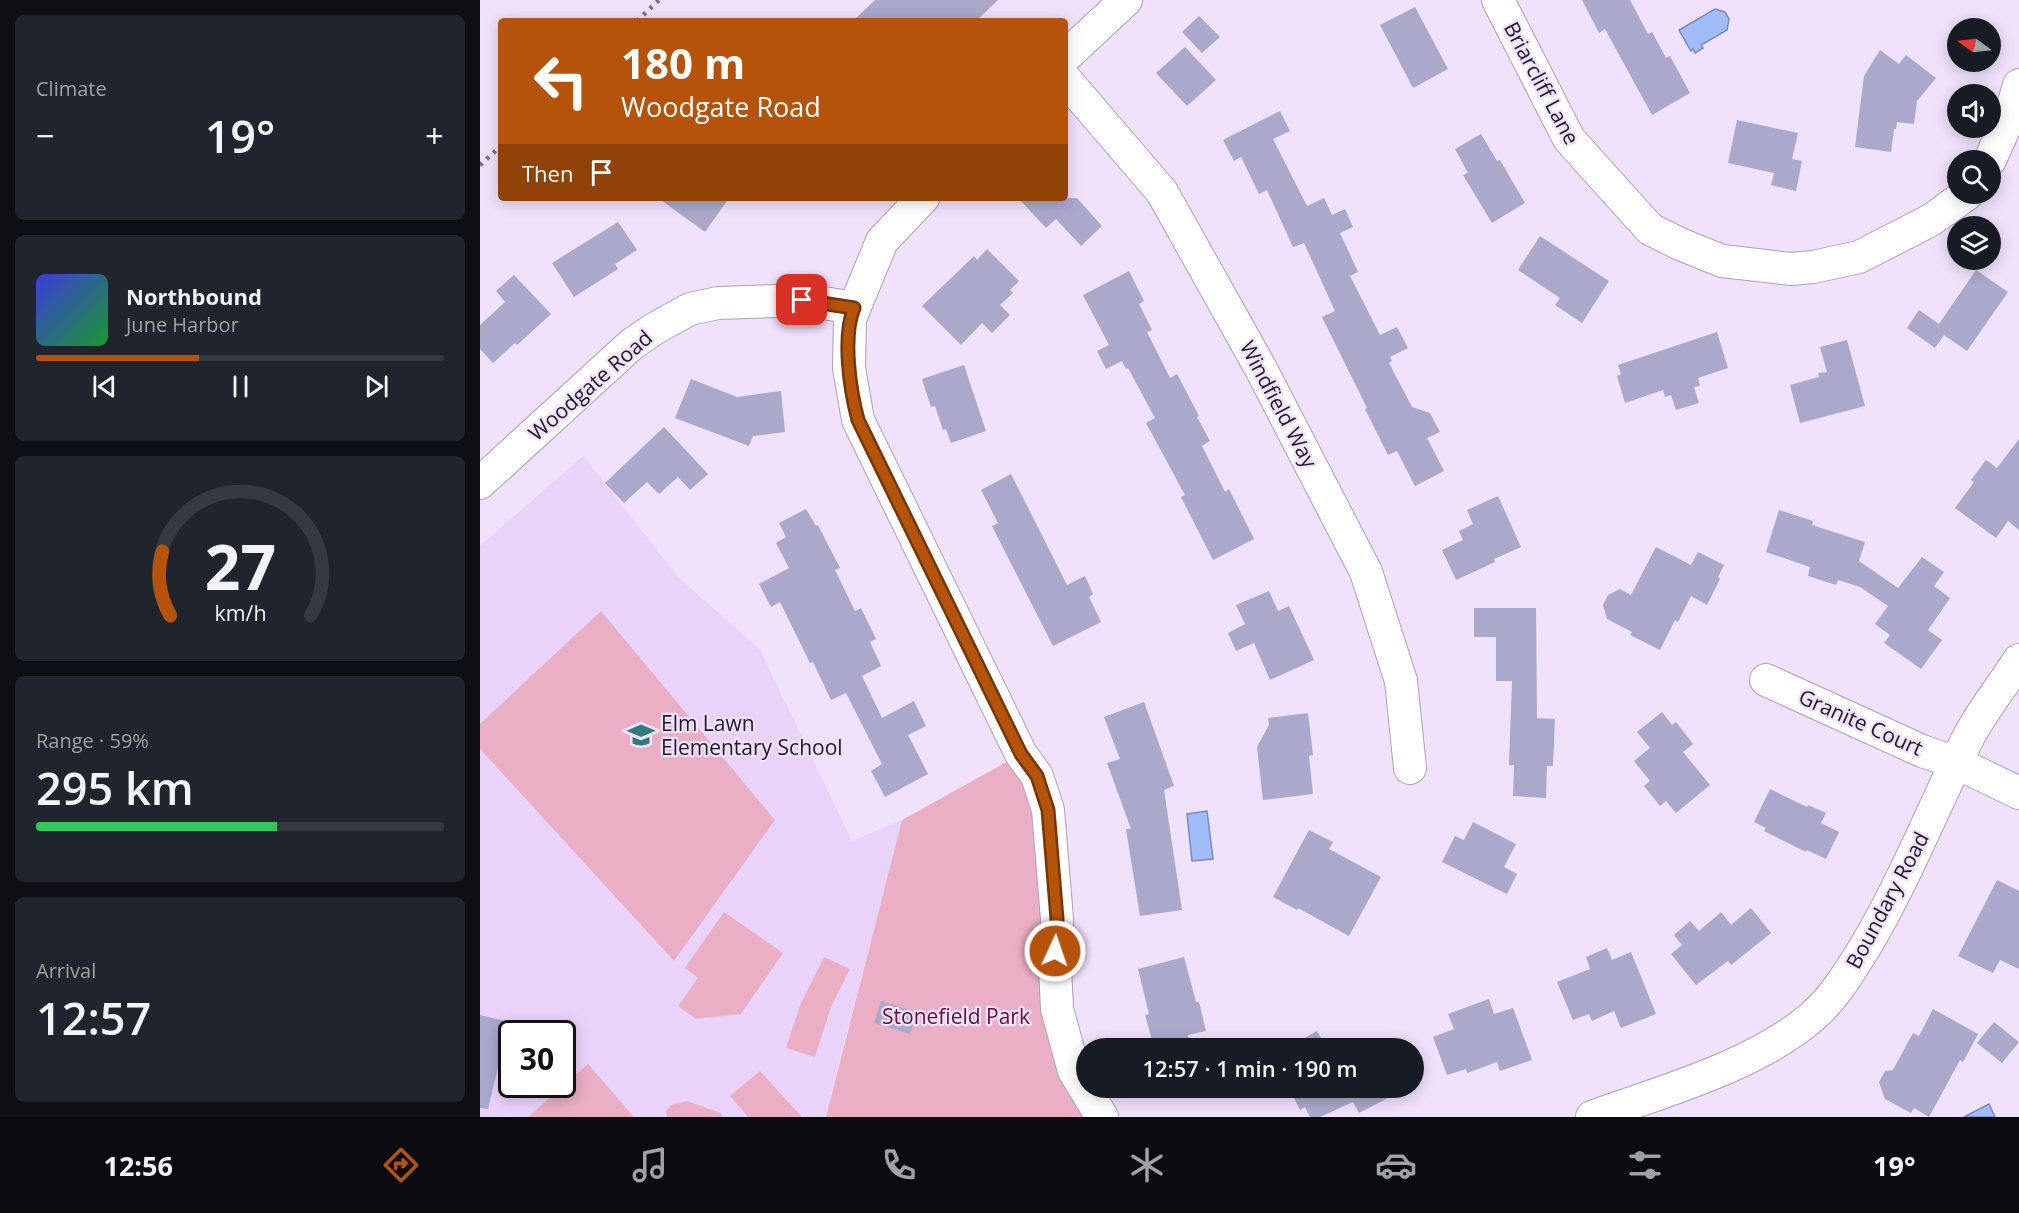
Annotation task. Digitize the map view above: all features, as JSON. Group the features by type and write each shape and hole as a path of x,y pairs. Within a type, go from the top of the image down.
{"street":[{"path":"1068,54 1126,0"},
{"name":"Briarcliff Lane","path":"1498,0 1569,139 1650,229 1680,244 1722,261 1791,269 1813,267 1859,257 1931,220 1953,204"},
{"name":"Windfield Way","path":"1068,82 1162,192 1261,369 1366,572 1401,681 1410,768"},
{"path":"1995,150 2012,113 2019,85"},
{"path":"920,201 882,241 850,319 849,368 858,420 1021,754 1037,776 1048,810 1057,919 1054,967 1057,1009 1074,1071 1102,1117"},
{"name":"Woodgate Road","path":"480,483 632,344 690,309 717,303 802,300 854,308"},
{"name":"Boundary Road","path":"1592,1117 1729,1067 1768,1047 1814,1016 1841,984 1882,918 1971,733 2019,660"},
{"name":"Granite Court","path":"1766,680 1922,751 1957,762 2019,793"}],"shaded area":[{"name":"Elm Lawn Elementary School","path":"583,456 678,577 760,650 852,841 902,820 825,1117 480,1117 480,546"}],"green space":[{"path":"601,611 775,820 674,961 480,749 480,724"},
{"name":"Stonefield Park","path":"1021,754 1037,776 1055,967 1077,1038 1076,1098 1096,1098 1102,1117 826,1117 902,820"},
{"path":"724,912 783,953 741,1014 696,1019 678,1006 698,978 685,968"},
{"path":"824,957 850,969 831,1007 815,1057 786,1048 801,1003"},
{"path":"588,1064 634,1117 528,1117 550,1098 576,1098 576,1075"},
{"path":"760,1071 801,1117 748,1117 730,1096"},
{"path":"687,1101 721,1113 723,1117 667,1117 666,1111 671,1105"}],"water":[{"path":"1715,9 1725,12 1729,19 1727,30 1701,45 1703,48 1695,53 1693,49 1691,51 1679,30"},
{"path":"1207,811 1213,859 1192,861 1187,814"},
{"path":"1989,1104 1995,1117 1964,1117"}],"building":[{"path":"875,0 998,0 979,18 856,18"},
{"path":"1582,0 1630,0 1648,34 1652,32 1666,58 1670,56 1690,93 1652,115 1605,29 1599,33"},
{"path":"1415,7 1448,69 1413,88 1380,25"},
{"path":"1199,16 1220,37 1202,53 1182,32"},
{"path":"1185,47 1216,80 1187,106 1156,73"},
{"path":"1880,50 1899,64 1906,55 1936,78 1917,101 1914,124 1897,122 1891,152 1855,147 1864,76"},
{"path":"1280,111 1290,131 1273,139 1307,206 1324,198 1332,215 1345,209 1353,227 1340,233 1358,272 1350,276 1380,335 1397,327 1408,348 1390,357 1392,361 1389,363 1412,407 1430,413 1440,432 1427,438 1444,471 1415,486 1397,451 1388,455 1322,317 1335,311 1304,243 1293,247 1267,190 1259,194 1241,157 1234,161 1223,140"},
{"path":"1737,120 1798,133 1792,159 1802,161 1796,191 1771,185 1774,173 1728,163"},
{"path":"1481,134 1497,161 1500,160 1525,203 1492,223 1463,175 1468,173 1455,149"},
{"path":"1068,198 1077,198 1102,226 1081,246 1056,219 1046,228 1021,201 1068,201"},
{"path":"662,201 727,201 705,232"},
{"path":"618,222 637,250 615,264 618,269 574,297 552,263"},
{"path":"1540,236 1609,281 1582,323 1555,305 1560,298 1518,270"},
{"path":"987,249 1019,281 1010,290 1013,293 1000,305 1010,315 992,333 982,323 961,345 922,306 974,256 977,260"},
{"path":"1976,270 2008,292 1967,351 1944,335 1935,348 1907,328 1919,310 1939,324"},
{"path":"1129,271 1144,301 1139,304 1152,330 1147,332 1170,378 1177,374 1199,416 1197,417 1210,441 1202,446 1225,492 1229,489 1254,539 1213,560 1181,497 1185,495 1146,423 1155,418 1128,368 1126,369 1122,361 1106,369 1097,351 1109,345 1083,295"},
{"path":"514,275 551,314 493,363 480,349 480,325 505,302 496,291"},
{"path":"1717,332 1728,368 1698,378 1700,386 1694,387 1699,403 1676,410 1671,395 1665,397 1663,390 1625,403 1617,376 1621,374 1618,365"},
{"path":"1847,340 1865,406 1800,423 1790,385 1819,377 1818,373 1827,372 1820,347"},
{"path":"964,365 986,431 951,443 946,429 943,430 935,406 931,407 922,379"},
{"path":"691,379 737,397 781,391 785,432 753,436 749,446 675,418"},
{"path":"664,427 708,474 690,490 678,477 659,494 647,482 624,503 605,483"},
{"path":"2019,439 2019,530 2008,521 1996,538 1955,508 1974,482 1971,480 1986,460 1997,468"},
{"path":"1011,474 1067,585 1085,576 1093,594 1089,597 1101,622 1053,646 992,526 998,523 981,490"},
{"path":"1498,496 1521,547 1456,580 1442,550 1463,540 1459,531 1473,524 1467,510"},
{"path":"806,509 816,526 818,525 840,568 835,570 855,611 861,608 876,639 870,642 881,666 862,676 882,718 914,701 926,726 908,735 928,774 885,797 871,771 882,764 846,693 831,700 780,602 771,607 759,584 789,568 776,543 786,537 779,523"},
{"path":"1779,510 1813,521 1812,525 1865,542 1859,561 1898,588 1922,557 1944,572 1934,586 1950,598 1928,630 1942,640 1921,669 1884,643 1890,635 1875,624 1888,606 1860,587 1838,580 1836,585 1808,576 1810,567 1766,552"},
{"path":"1656,547 1691,565 1698,552 1724,565 1707,605 1691,596 1678,622 1675,620 1660,650 1630,635 1632,632 1607,619 1603,605 1608,595 1620,589 1631,595"},
{"path":"1269,591 1278,611 1289,606 1314,660 1270,680 1254,643 1236,651 1228,633 1245,624 1236,605"},
{"path":"1474,608 1536,608 1537,718 1555,719 1553,766 1547,766 1546,798 1513,796 1514,765 1509,765 1512,681 1496,681 1496,637 1474,637"},
{"path":"1144,702 1174,786 1164,790 1182,910 1140,916 1126,829 1131,829 1107,763 1120,759 1104,717"},
{"path":"1662,712 1672,725 1676,722 1693,744 1683,752 1710,785 1676,813 1666,801 1660,806 1644,786 1650,781 1634,761 1650,748 1637,732"},
{"path":"1308,713 1313,755 1309,756 1313,794 1263,800 1257,747 1269,725 1268,718"},
{"path":"1770,789 1807,807 1808,805 1826,813 1821,823 1839,832 1826,859 1807,850 1806,852 1764,831 1766,828 1754,822"},
{"path":"1473,822 1516,844 1504,867 1517,874 1507,894 1442,862 1455,836 1464,840"},
{"path":"1309,830 1333,842 1329,849 1381,877 1349,936 1273,897"},
{"path":"1997,880 2019,891 2019,969 2000,960 1993,973 1958,956"},
{"path":"1751,908 1771,933 1731,965 1728,961 1696,985 1671,954 1682,945 1674,935 1690,921 1699,931 1721,912 1731,925"},
{"path":"1607,948 1612,960 1631,952 1656,1014 1621,1028 1614,1011 1592,1021 1589,1014 1573,1020 1557,982 1590,969 1586,957"},
{"path":"1184,957 1206,1031 1188,1035 1189,1038 1151,1038 1145,1015 1149,1014 1138,969"},
{"path":"1489,999 1494,1014 1513,1008 1532,1060 1500,1071 1497,1062 1467,1073 1466,1069 1447,1075 1433,1037 1454,1029 1448,1014"},
{"path":"881,1001 917,1012 910,1034 874,1023"},
{"path":"1933,1009 1978,1034 1963,1062 1960,1060 1929,1117 1914,1108 1911,1113 1885,1099 1879,1082 1885,1071 1893,1070 1913,1033 1919,1036"},
{"path":"480,1015 501,1020 498,1020 498,1068 488,1109 480,1108"},
{"path":"1994,1022 2019,1042 2002,1063 1977,1043"},
{"path":"1317,1031 1321,1038 1305,1038"},
{"path":"1294,1098 1388,1098 1359,1113 1353,1102 1320,1117 1310,1117 1305,1107 1300,1110"}],"railway":[{"path":"640,18 659,0"},
{"path":"480,165 498,149"}],"place":[{"name":"Elm Lawn Elementary School","path":"641,735"}],"route":[{"path":"802,300 854,308 850,319 849,368 858,420 1021,754 1037,776 1048,810 1057,919 1055,951"}]}
